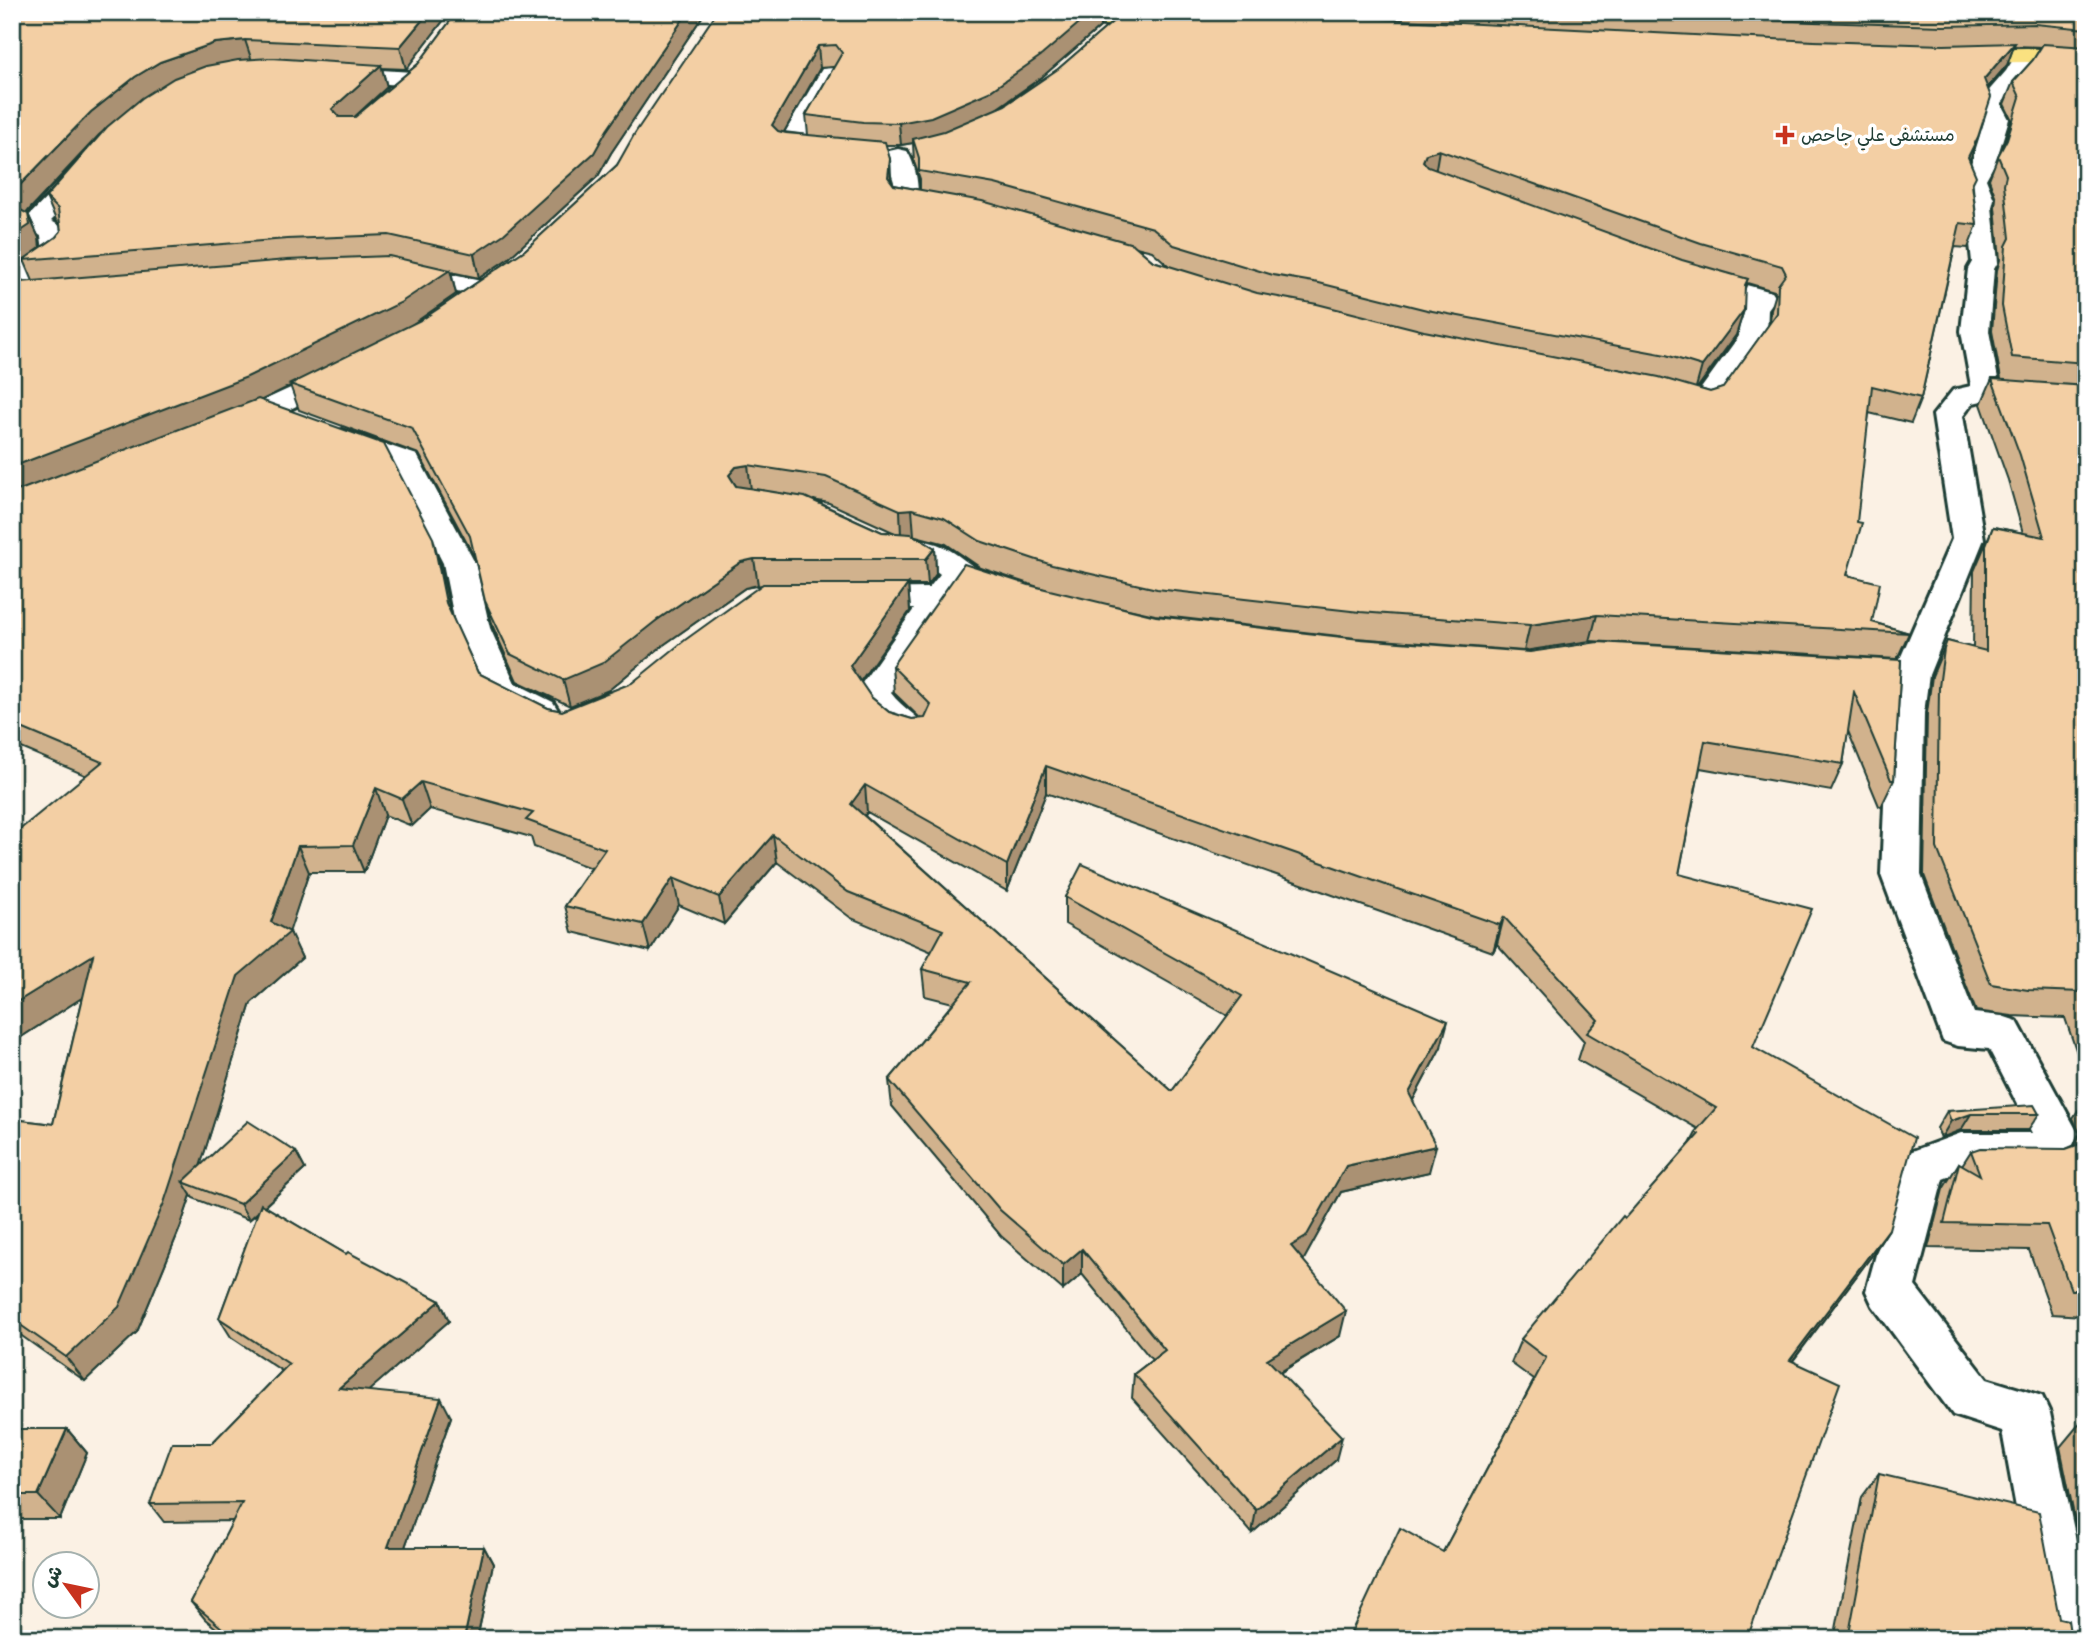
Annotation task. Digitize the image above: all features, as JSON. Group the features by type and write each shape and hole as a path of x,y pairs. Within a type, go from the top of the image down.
{"main road":[{"path":"1030,17 1194,22"},
{"path":"1936,57 2027,55 2086,60"}],"street":[{"path":"1098,43 1124,19"},
{"path":"1986,391 1975,331 1981,269 1985,262 1979,207 1982,199 1974,179 1984,160 1997,119 1989,103 2015,75 2027,55"},
{"path":"314,73 420,69 393,97"},
{"path":"830,74 789,146 845,150"},
{"path":"77,292 32,296 17,289 20,277 56,253 54,232 35,223 66,192 98,153"},
{"path":"871,153 909,154 905,201 964,211"},
{"path":"383,271 494,284 452,313"},
{"path":"1646,389 1703,406 1753,336 1754,309 1762,298 1674,272"},
{"path":"204,438 267,411 360,365"},
{"path":"2068,1639 2024,1413 1971,1398 1890,1291 1923,1167 1961,1152 2048,1153 2055,1133 2002,1033 1958,1029 1901,875 1906,713 1898,673 1968,539 1948,415 1963,396 1986,391 2086,401"},
{"path":"267,411 406,463 459,563 473,628 501,690 569,723"},
{"path":"863,533 897,549 913,547 933,554 949,584"},
{"path":"822,597 949,584 968,577 1042,602"},
{"path":"913,733 887,713 873,693 949,584"}],"building":[{"path":"12,12 429,12 400,47 245,40 215,43 160,62 135,77 91,112 12,195"},
{"path":"457,12 688,12 594,153 504,234 474,254 389,235 287,239 23,260 61,231 58,209 46,197 107,127 142,98 174,78 206,66 238,60 271,58 381,65 332,109 339,117 355,117 418,64"},
{"path":"717,12 1092,12 1042,55 989,92 931,117 899,123 806,115 842,53 836,45 818,46 772,125 778,131 786,133 885,142 890,159 888,177 894,185 982,201 1133,244 1153,261 1257,293 1317,304 1424,331 1659,377 1710,392 1723,388 1777,313 1778,285 1786,274 1782,266 1701,243 1439,150 1426,154 1423,161 1428,167 1682,260 1748,279 1745,285 1744,310 1702,366 1666,355 1427,310 1319,283 1273,275 1174,245 1153,228 995,184 919,171 919,158 913,139 944,131 1005,105 1058,69 1124,12 1242,12 1814,41 1944,45 2015,43 1984,79 1991,97 1978,137 1968,157 1976,176 1972,184 1977,225 1960,223 1921,398 1872,386 1857,522 1862,523 1847,575 1880,583 1872,622 1909,633 1597,615 1530,625 1360,612 1157,589 1052,565 980,541 944,518 912,509 900,510 826,477 748,465 736,467 729,475 736,486 805,497 882,532 911,534 935,548 926,559 754,559 741,562 657,620 603,663 563,680 510,654 485,601 470,536 412,428 290,384 423,319 525,250 617,165 635,133"},
{"path":"1610,12 2086,12 2086,29 2035,24 1943,26"},
{"path":"2043,44 2086,47 2086,363 2012,357 2002,306 2006,246 2010,238 2004,184 2006,175 1998,156 2007,139 2020,97 2013,82"},
{"path":"12,204 28,214 30,225 12,237"},
{"path":"389,256 450,270 400,303 247,377 12,467 12,279 21,282 287,260"},
{"path":"1992,379 2086,386 2086,1002 2082,992 2028,990 1991,984 1937,848 1939,687 1944,649 1947,641 1986,651 1986,545 1993,527 2044,537 2020,455"},
{"path":"258,399 384,444 433,538 446,603 478,673 548,708 562,711 632,683 685,640 763,584 908,584 850,666 871,697 889,712 912,719 925,718 931,705 892,666 964,564 1029,585 1156,616 1360,639 1530,652 1598,642 1901,660 1894,780 1891,780 1854,692 1843,764 1705,741 1679,874 1812,909 1753,1047 1914,1138 1889,1229 1790,1360 1840,1383 1747,1639 1348,1639 1400,1528 1443,1552 1546,1358 1521,1339 1623,1216 1625,1218 1699,1134 1695,1132 1716,1108 1587,1033 1598,1020 1504,917 1500,925 1046,766 1007,865 865,785 851,804 1172,1091 1242,996 1065,897 1082,864 1448,1021 1409,1093 1436,1146 1346,1166 1306,1237 1291,1246 1346,1311 1267,1359 1342,1437 1256,1510 1134,1374 1165,1350 1082,1249 1063,1265 1000,1210 889,1080 971,982 922,969 943,930 848,892 773,835 719,897 673,878 643,924 565,906 605,849 526,820 533,813 421,782 402,799 376,788 353,845 298,846 271,922 290,932 238,976 164,1203 119,1307 66,1357 12,1319 12,1119 53,1124 93,955 12,1005 12,836 102,762 12,724 12,493"},
{"path":"2034,1105 2039,1114 1971,1114 1951,1121 1947,1111"},
{"path":"248,1121 296,1152 240,1204 183,1182"},
{"path":"2086,1137 2086,1290 2071,1290 2047,1225 1944,1223 1959,1163 1980,1175 1971,1151 1980,1148 2066,1149 2083,1143"},
{"path":"261,1204 346,1254 348,1252 440,1301 339,1388 441,1398 388,1547 484,1547 464,1639 235,1639 191,1602 242,1503 150,1504 172,1443 212,1443 289,1364 219,1318"},
{"path":"2080,1423 2086,1423 2086,1449"},
{"path":"12,1429 67,1429 38,1495 12,1495"},
{"path":"1879,1474 2039,1512 2059,1618 2068,1620 2070,1639 1848,1639"}],"place":[{"name":"مستشفى علي جاحص","path":"1785,135"}]}
